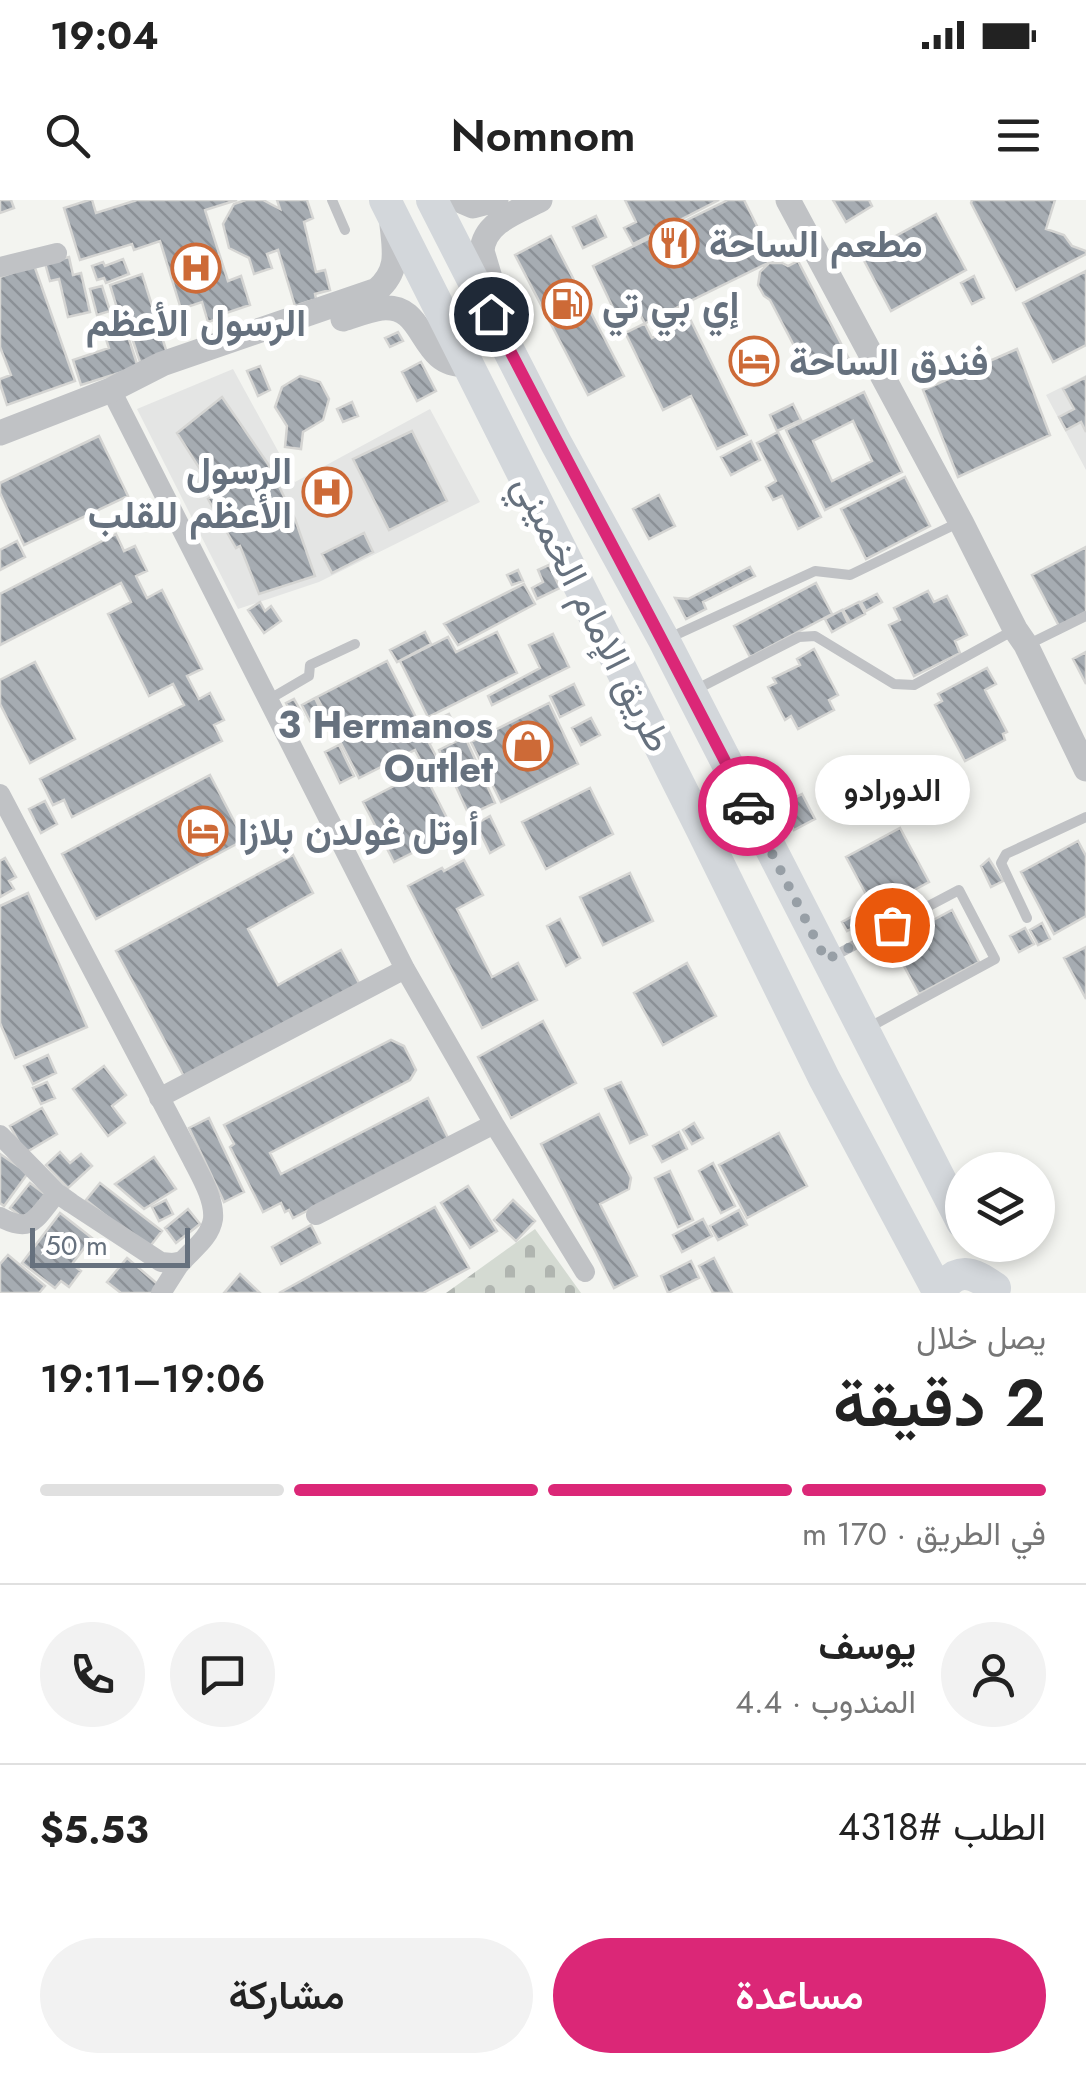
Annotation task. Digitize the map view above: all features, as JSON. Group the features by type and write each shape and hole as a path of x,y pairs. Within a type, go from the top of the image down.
{"highway":[{"name":"طريق الإمام الخميني","path":"432,200 556,442 664,640 945,1188"},
{"name":"طريق الإمام الخميني","path":"387,204 824,1078 939,1293"},
{"path":"900,1222 914,1232 926,1234 945,1217"},
{"path":"983,1262 997,1290"},
{"path":"939,1293 948,1280 961,1274 979,1277 997,1290"}],"street":[{"path":"459,200 468,206 478,206 496,200"},
{"path":"506,342 482,243 496,224 540,200"},
{"path":"788,200 961,522 1086,769"},
{"path":"380,299 396,258 387,204"},
{"path":"0,267 57,253"},
{"path":"0,432 380,299 406,312 440,356 452,364 469,366"},
{"path":"112,390 405,969 584,1272"},
{"path":"0,794 204,1186 213,1217 210,1228 161,1293"},
{"path":"159,1098 405,969"},
{"path":"316,1215 494,1124"},
{"path":"0,1135 57,1192 162,1262 182,1261"},
{"path":"0,1217 25,1226 57,1192"}],"lane":[{"path":"332,200 345,230"},
{"path":"664,640 815,571 850,575 961,522"},
{"path":"690,693 799,636 815,636 894,684 914,685 1021,638 1086,616"},
{"path":"268,700 309,676 310,665 355,644"},
{"path":"1027,918 1001,863 1006,854 1086,817"},
{"path":"826,960 958,890 994,959 863,1030"}],"shaded area":[{"name":"الرسول الأعظم للقلب","path":"233,369 295,482 430,409 480,502 319,582 238,609 137,409"},
{"path":"1086,375 1086,470 1046,395"}],"green space":[{"path":"535,1229 581,1293 446,1293"}],"building":[{"path":"0,200 11,200 14,208 0,213"},
{"name":"الرسول الأعظم","path":"89,200 96,213 137,200 237,200 205,210 228,281 241,276 250,305 223,314 230,336 223,338 217,319 208,322 202,302 181,309 160,241 134,250 132,244 80,260 64,208"},
{"path":"263,200 280,209 277,200 307,200 313,218 304,222 316,272 325,270 330,290 295,306 278,250 267,254 272,268 254,274 249,258 229,248 223,224 234,204"},
{"path":"625,200 719,200 633,244 624,228 636,222"},
{"path":"728,200 744,200 774,260 625,333 593,266"},
{"path":"833,200 869,200 872,206 846,222"},
{"path":"972,200 1055,200 1046,229 1064,235 1072,246 1086,254 1016,290"},
{"path":"936,214 966,270 891,311 861,255"},
{"path":"596,216 606,237 583,248 573,227"},
{"path":"551,236 624,376 588,395 515,255"},
{"path":"69,257 73,275 81,273 90,312 68,317 59,279 50,281 45,263"},
{"path":"123,259 129,274 106,283 104,278 97,280 92,266"},
{"path":"798,261 849,359 811,378 758,285 760,272 769,263 788,266"},
{"path":"34,265 75,381 7,405 0,384 0,379 11,375 0,347 0,277"},
{"path":"1086,271 1086,345 1053,362 1023,303"},
{"path":"142,274 168,356 141,365 110,285"},
{"path":"974,276 984,298 972,304 961,283"},
{"path":"102,286 110,311 97,315 90,289"},
{"path":"640,314 652,338 690,319 747,435 717,449 691,396 663,410 621,324"},
{"path":"124,324 138,367 81,385 73,360 109,348 103,330"},
{"path":"398,332 403,341 390,347 385,338"},
{"path":"1017,349 1050,435 958,477 923,390"},
{"path":"421,362 436,391 417,401 402,372"},
{"path":"260,366 270,390 258,396 247,371"},
{"path":"300,376 320,382 329,399 323,420 303,432 301,449 285,447 287,426 275,407 282,387"},
{"path":"1086,377 1086,432 1081,422 1066,430 1059,417 1074,409 1063,389"},
{"path":"864,392 902,472 825,510 786,430","holes":["853,421 872,461 832,481 813,441"]},
{"path":"222,397 268,464 295,519 315,576 259,594 240,546 236,548 208,499 216,494 177,433"},
{"path":"352,402 358,416 343,422 337,409"},
{"path":"793,404 801,420 777,431 770,415"},
{"path":"412,431 447,501 389,530 353,459"},
{"path":"778,432 821,517 798,529 782,496 773,500 766,487 776,481 757,443"},
{"path":"99,436 128,496 24,545 0,493 0,483"},
{"path":"751,441 760,460 731,475 721,457"},
{"path":"905,477 930,526 866,559 841,509"},
{"path":"659,495 675,526 649,539 633,509"},
{"path":"364,533 373,552 332,573 322,554"},
{"path":"116,534 124,551 135,546 147,571 136,576 147,598 162,590 202,669 187,676 199,699 210,693 224,720 214,725 222,741 72,817 64,800 53,805 40,779 184,705 173,684 149,696 108,614 131,602 121,583 0,645 0,594"},
{"path":"17,541 25,557 0,570 0,550"},
{"path":"1086,547 1086,612 1059,626 1032,575"},
{"path":"549,565 560,588 537,599 532,588 543,582 538,570"},
{"path":"750,567 755,576 703,602 706,609 686,619 675,598 688,599"},
{"path":"518,570 523,581 512,585 507,575"},
{"path":"816,583 832,614 750,657 734,626"},
{"path":"524,584 535,604 458,645 444,624"},
{"path":"928,591 934,602 947,596 967,635 955,641 960,653 914,676 889,625 900,620 894,608"},
{"path":"877,594 882,602 866,611 861,602"},
{"path":"260,602 265,611 271,606 281,621 264,633 248,610"},
{"path":"859,602 865,614 850,622 843,610"},
{"path":"842,610 848,623 832,632 825,619"},
{"path":"425,632 431,644 397,662 390,650"},
{"path":"497,632 517,673 428,717 400,661 448,637 456,652"},
{"path":"553,634 569,667 492,705 488,696 540,668 529,645"},
{"path":"814,649 838,695 829,700 834,710 798,729 791,716 785,720 768,687 776,683 773,678 800,665 797,659"},
{"path":"1086,652 1086,684 1073,659"},
{"path":"387,661 440,764 426,771 415,750 359,778 317,697"},
{"path":"35,662 75,739 30,763 0,704 0,680"},
{"path":"987,668 996,684 985,690 1007,732 1003,734 1005,740 965,761 935,705 942,701 938,694"},
{"path":"574,684 584,705 560,717 550,696"},
{"path":"315,698 323,715 310,721 302,705"},
{"path":"294,699 303,715 295,720 286,703"},
{"path":"549,703 578,764 501,802 471,742"},
{"path":"449,714 457,729 432,742 424,726"},
{"path":"591,718 600,735 581,745 572,728"},
{"path":"465,737 495,803 469,815 439,750"},
{"path":"339,745 354,776 340,783 325,752"},
{"path":"423,771 454,832 394,862 363,802"},
{"path":"210,775 244,840 96,919 62,854"},
{"path":"590,788 613,834 546,869 522,822"},
{"path":"802,794 815,819 794,830 781,805"},
{"path":"45,801 57,824 41,833 29,809"},
{"path":"490,816 504,845 490,853 476,824"},
{"path":"900,828 929,882 875,911 846,857"},
{"path":"1078,841 1086,856 1086,916 1054,934 1021,872"},
{"path":"293,855 313,893 248,929 278,985 341,950 360,985 186,1080 116,951"},
{"path":"5,858 16,877 9,881 14,889 0,897 0,861"},
{"path":"989,859 1003,881 991,887 981,866"},
{"path":"464,860 483,895 457,909 492,977 518,963 537,1000 482,1028 408,886"},
{"path":"630,873 653,921 603,945 580,897"},
{"path":"28,893 87,1027 15,1058 0,1023 0,906"},
{"path":"871,906 877,915 847,931 842,922"},
{"path":"952,910 979,962 919,994 897,953 916,943 911,932"},
{"path":"560,919 580,958 566,966 547,926"},
{"path":"1042,923 1050,939 1038,945 1030,930"},
{"path":"1025,928 1034,944 1019,952 1010,936"},
{"path":"1086,947 1086,999 1064,958"},
{"path":"687,963 716,1016 663,1045 634,993"},
{"path":"543,1021 576,1083 511,1118 478,1057"},
{"path":"391,1040 404,1046 416,1070 410,1080 270,1153 281,1174 428,1098 448,1138 293,1218 281,1203 263,1212 230,1147 234,1144 224,1125"},
{"path":"48,1055 56,1073 33,1084 24,1066"},
{"path":"104,1066 126,1095 112,1106 125,1123 108,1136 73,1089"},
{"path":"47,1082 55,1098 41,1104 33,1088"},
{"path":"621,1082 647,1135 630,1143 605,1089"},
{"path":"42,1108 57,1134 25,1153 10,1126"},
{"path":"599,1114 631,1178 629,1189 600,1204 637,1276 614,1288 541,1144"},
{"path":"209,1118 244,1192 224,1202 189,1128"},
{"path":"694,1123 703,1138 692,1144 683,1130"},
{"path":"679,1132 687,1149 662,1162 653,1146"},
{"path":"779,1133 807,1186 747,1218 719,1165"},
{"path":"60,1152 70,1163 81,1154 92,1166 68,1188 46,1165"},
{"path":"0,1154 28,1173 4,1206 0,1203"},
{"path":"154,1157 176,1189 144,1209 115,1184"},
{"path":"713,1163 735,1206 721,1213 699,1171"},
{"path":"670,1171 693,1220 678,1227 655,1178"},
{"path":"30,1183 46,1195 27,1221 10,1208"},
{"path":"100,1183 162,1231 148,1249 86,1200"},
{"path":"468,1186 497,1231 470,1248 441,1203"},
{"path":"166,1200 173,1214 159,1221 152,1207"},
{"path":"513,1200 535,1221 516,1241 494,1220"},
{"path":"435,1207 469,1268 423,1293 279,1293"},
{"path":"188,1209 200,1224 176,1243 165,1228"},
{"path":"739,1210 747,1225 718,1240 710,1226"},
{"path":"60,1213 92,1238 72,1264 81,1271 69,1287 61,1281 55,1288 22,1263"},
{"path":"703,1219 712,1236 682,1252 673,1235"},
{"path":"311,1225 320,1243 281,1264 272,1247"},
{"path":"8,1255 45,1286 39,1293 0,1293 0,1264"},
{"path":"127,1258 161,1287 156,1293 121,1293 107,1282"},
{"path":"714,1258 732,1293 713,1293 699,1266"},
{"path":"691,1261 699,1278 668,1293 661,1276"},
{"path":"240,1274 260,1293 224,1293"}],"way so far":[{"path":"748,806 826,960 892,925"}],"place":[{"name":"مطعم الساحة","path":"674,243"},
{"name":"الرسول الأعظم","path":"196,268"},
{"name":"إي بي تي","path":"567,304"},
{"name":"فندق الساحة","path":"754,361"},
{"name":"الرسول الأعظم للقلب","path":"327,492"},
{"name":"3 Hermanos Outlet","path":"528,746"},
{"name":"أوتل غولدن بلازا","path":"203,831"},
{"name":"الدورادو","path":"892,925"}],"route":[{"path":"491,314 748,806"}]}
